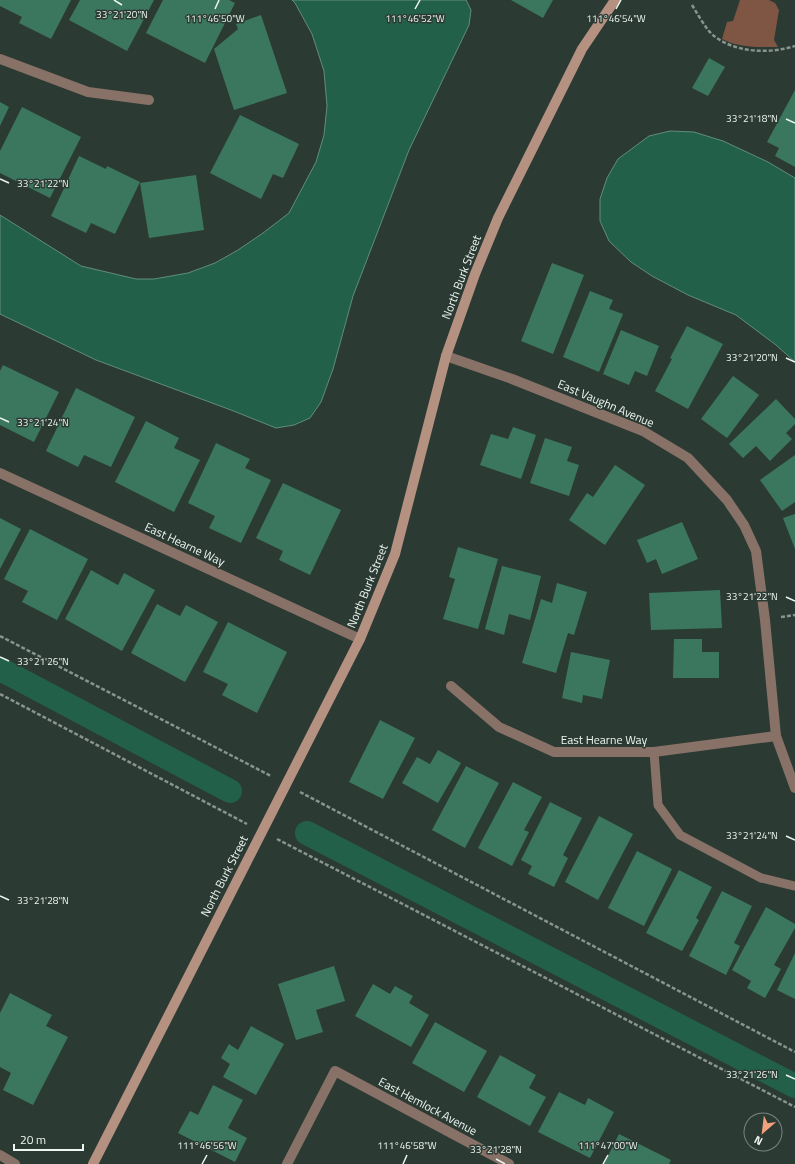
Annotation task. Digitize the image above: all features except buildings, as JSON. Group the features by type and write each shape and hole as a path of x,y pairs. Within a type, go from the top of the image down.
{"street":[{"name":"North Burk Street","path":"93,1164 263,827 360,639 395,554 446,356 475,274 498,218 582,50 615,0"},
{"path":"0,59 88,92 149,100"},
{"name":"East Vaughn Avenue","path":"446,356 512,379 643,431 688,458 727,500 744,524 756,551 765,620 776,736 795,788"},
{"name":"East Hearne Way","path":"0,473 360,639"},
{"name":"East Hearne Way","path":"451,686 499,727 554,752 654,752 776,736"},
{"name":"East Hemlock Avenue","path":"287,1164 334,1071 509,1164"},
{"path":"0,1155 15,1164"}],"lane":[{"path":"654,752 658,806 680,835 761,878 795,886"}],"path":[{"path":"692,5 712,35 734,47 759,51 786,49 795,46"},
{"path":"0,636 283,789 795,1052"},
{"path":"0,694 263,827 795,1107"}],"shaded area":[{"path":"292,0 466,0 471,10 469,25 409,150 353,296 333,369 321,402 310,418 294,425 276,428 96,360 0,314 0,215 81,266 136,279 154,279 188,273 215,263 238,250 289,213 316,162 324,135 327,106 324,71 312,34"},
{"path":"740,0 769,0 775,3 779,10 774,40 778,47 756,47 742,45 722,39 727,22 733,21"},
{"path":"670,131 694,132 723,141 768,162 795,178 795,362 776,345 736,315 688,295 652,276 631,262 609,241 600,221 600,199 607,178 618,159 649,136"}],"waterway":[{"path":"0,669 230,791"},
{"path":"307,833 795,1086"}]}
